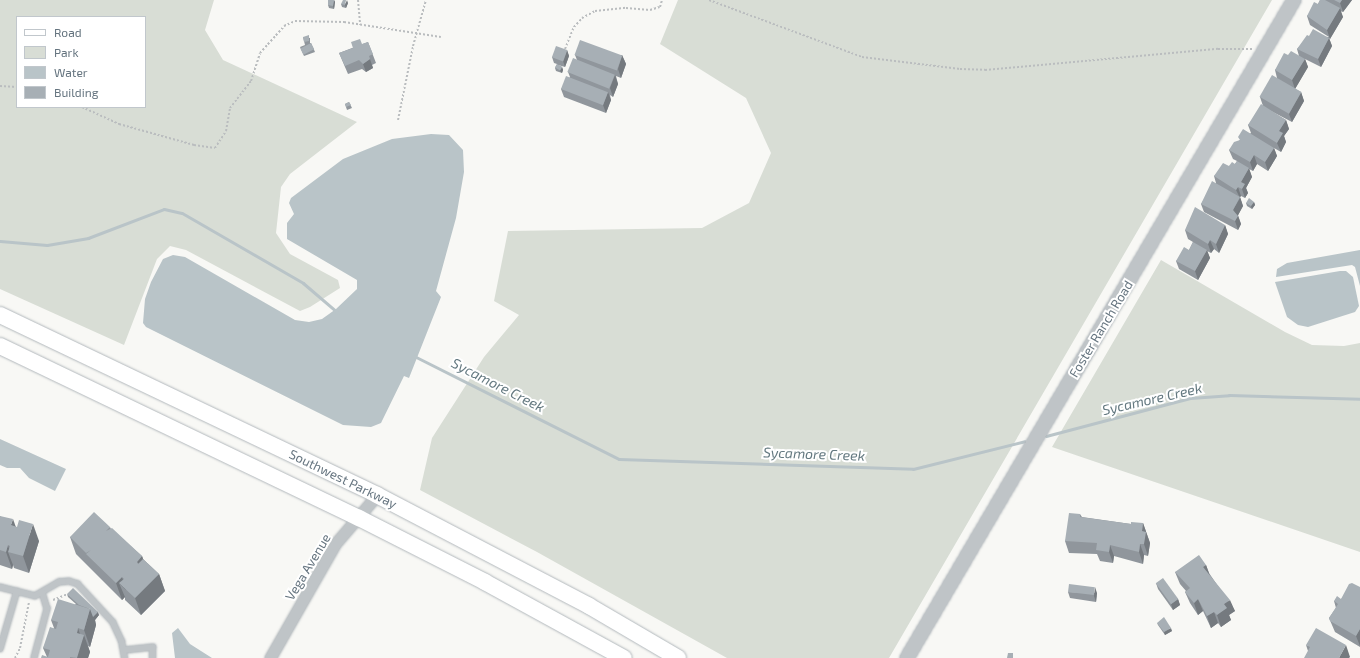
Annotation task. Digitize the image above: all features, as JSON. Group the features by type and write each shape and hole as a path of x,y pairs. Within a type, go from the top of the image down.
{"main road":[{"name":"Southwest Parkway","path":"0,315 377,495 589,606 678,658"},
{"path":"0,346 359,518 485,582 624,658"}],"street":[{"name":"Foster Ranch Road","path":"907,658 1294,0"},
{"name":"Vega Avenue","path":"270,658 335,544 359,518 377,495"}],"lane":[{"path":"0,587 35,596 59,582 69,580 78,584 113,622 125,650 125,658"},
{"path":"0,649 17,591"},
{"path":"34,658 46,609 42,593"},
{"path":"125,650 153,647 154,658"}],"path":[{"path":"358,0 360,25"},
{"path":"398,120 416,34 426,0"},
{"path":"565,48 574,27 582,18 595,11 626,8 650,10 660,7 662,0"},
{"path":"709,0 862,57 960,69 985,70 1218,48 1265,50"},
{"path":"84,108 119,124 194,145 215,148 226,131 230,108 251,81 260,54 284,26 295,21 360,25 441,37"},
{"path":"0,86 16,87"},
{"path":"53,600 66,597 72,590"},
{"path":"15,658 20,648 28,602 32,603"}],"green space":[{"path":"0,0 214,0 205,30 223,60 357,122 290,174 281,187 276,233 290,254 338,280 340,288 310,307 300,311 186,250 170,246 157,259 124,345 0,289"},
{"path":"678,0 1272,0 889,658 727,658 537,552 420,490 432,438 484,357 519,315 494,301 508,231 702,228 749,203 771,153 746,98 660,44"},
{"path":"1161,260 1285,332 1312,345 1344,346 1360,343 1360,552 1052,447"}],"water":[{"path":"431,134 449,135 463,150 464,172 456,218 436,291 441,297 409,378 404,376 381,423 371,427 343,425 146,327 143,323 145,299 151,282 163,259 173,255 185,257 295,320 309,322 322,319 336,309 357,289 357,280 287,239 287,223 294,214 289,203 291,198 343,159 392,139"},
{"path":"1360,250 1360,286 1355,267 1352,265 1276,277 1277,269 1287,263"},
{"path":"1346,271 1353,277 1359,306 1355,312 1308,327 1298,325 1287,317 1275,282"},
{"path":"0,439 66,469 55,491 29,478 20,468 7,468 0,465"},
{"path":"178,628 190,644 212,658 175,658 172,633"}],"building":[{"path":"328,0 334,0 333,6 328,5"},
{"path":"343,0 346,0 345,5 341,4"},
{"path":"1320,0 1325,0 1340,8 1327,30 1307,16 1314,2 1318,4"},
{"path":"1334,0 1342,0 1340,3"},
{"path":"1313,29 1329,38 1318,59 1297,49 1307,35 1309,36"},
{"path":"309,35 309,41 304,42 303,37"},
{"path":"360,39 362,44 368,42 373,54 369,56 370,59 363,64 359,60 345,66 339,53 353,48 351,42"},
{"path":"580,40 622,55 617,70 575,55"},
{"path":"311,43 314,49 303,55 300,48"},
{"path":"556,46 567,50 563,61 552,57"},
{"path":"1291,51 1305,59 1292,80 1275,70 1284,53 1288,55"},
{"path":"573,58 615,75 609,89 567,72"},
{"path":"557,64 562,67 560,71 555,67"},
{"path":"1272,75 1301,92 1289,114 1260,97"},
{"path":"566,76 608,92 603,105 561,89"},
{"path":"349,102 351,105 346,107 345,104"},
{"path":"1261,104 1286,120 1279,131 1283,133 1277,143 1248,125"},
{"path":"1243,129 1274,148 1265,162 1254,155 1250,162 1229,150 1234,142 1240,140 1238,137"},
{"path":"1237,161 1249,168 1241,182 1245,184 1242,189 1238,187 1236,190 1214,176 1223,163 1229,166 1232,162 1235,164"},
{"path":"1212,181 1240,197 1233,210 1238,216 1235,221 1201,204"},
{"path":"1249,198 1254,202 1251,206 1246,203"},
{"path":"1195,207 1225,225 1216,244 1210,240 1208,244 1185,230"},
{"path":"1193,242 1207,250 1195,271 1176,261 1184,247 1189,250"},
{"path":"94,512 110,527 106,531 112,528 142,556 137,562 138,564 143,559 159,574 135,598 119,583 124,579 122,577 116,583 86,554 91,550 86,553 70,537"},
{"path":"1069,513 1080,514 1080,517 1131,524 1131,522 1143,523 1142,531 1146,532 1144,544 1140,544 1139,552 1110,545 1109,552 1096,550 1097,543 1065,541"},
{"path":"0,516 13,519 11,525 17,527 19,520 33,524 23,556 8,552 10,546 8,545 6,552 0,550"},
{"path":"1199,555 1206,565 1203,567 1230,600 1224,604 1227,608 1217,615 1214,612 1207,616 1198,599 1194,603 1185,592 1190,588 1175,572"},
{"path":"1163,578 1178,599 1171,604 1156,583"},
{"path":"1352,583 1360,587 1360,629 1356,636 1330,621 1329,618 1338,604 1334,601 1337,596 1341,599 1349,584"},
{"path":"1069,584 1095,587 1094,595 1068,592"},
{"path":"73,588 98,612 93,617 90,609 79,605 67,594"},
{"path":"58,599 90,609 84,630 78,628 77,633 84,635 77,658 41,658 42,655 48,657 50,650 43,648 50,627 56,629 58,622 51,620"},
{"path":"1164,617 1171,628 1164,632 1157,623"},
{"path":"1316,628 1346,645 1339,658 1304,658 1310,647 1306,645"},
{"path":"1008,653 1013,653 1013,658 1007,658"}],"waterway":[{"name":"Sycamore Creek","path":"0,241 47,245 88,238 164,209 182,213 303,283 338,313"},
{"name":"Sycamore Creek","path":"414,356 619,459 913,469 1025,441"},
{"name":"Sycamore Creek","path":"1046,436 1190,398 1229,395 1360,399"}]}
